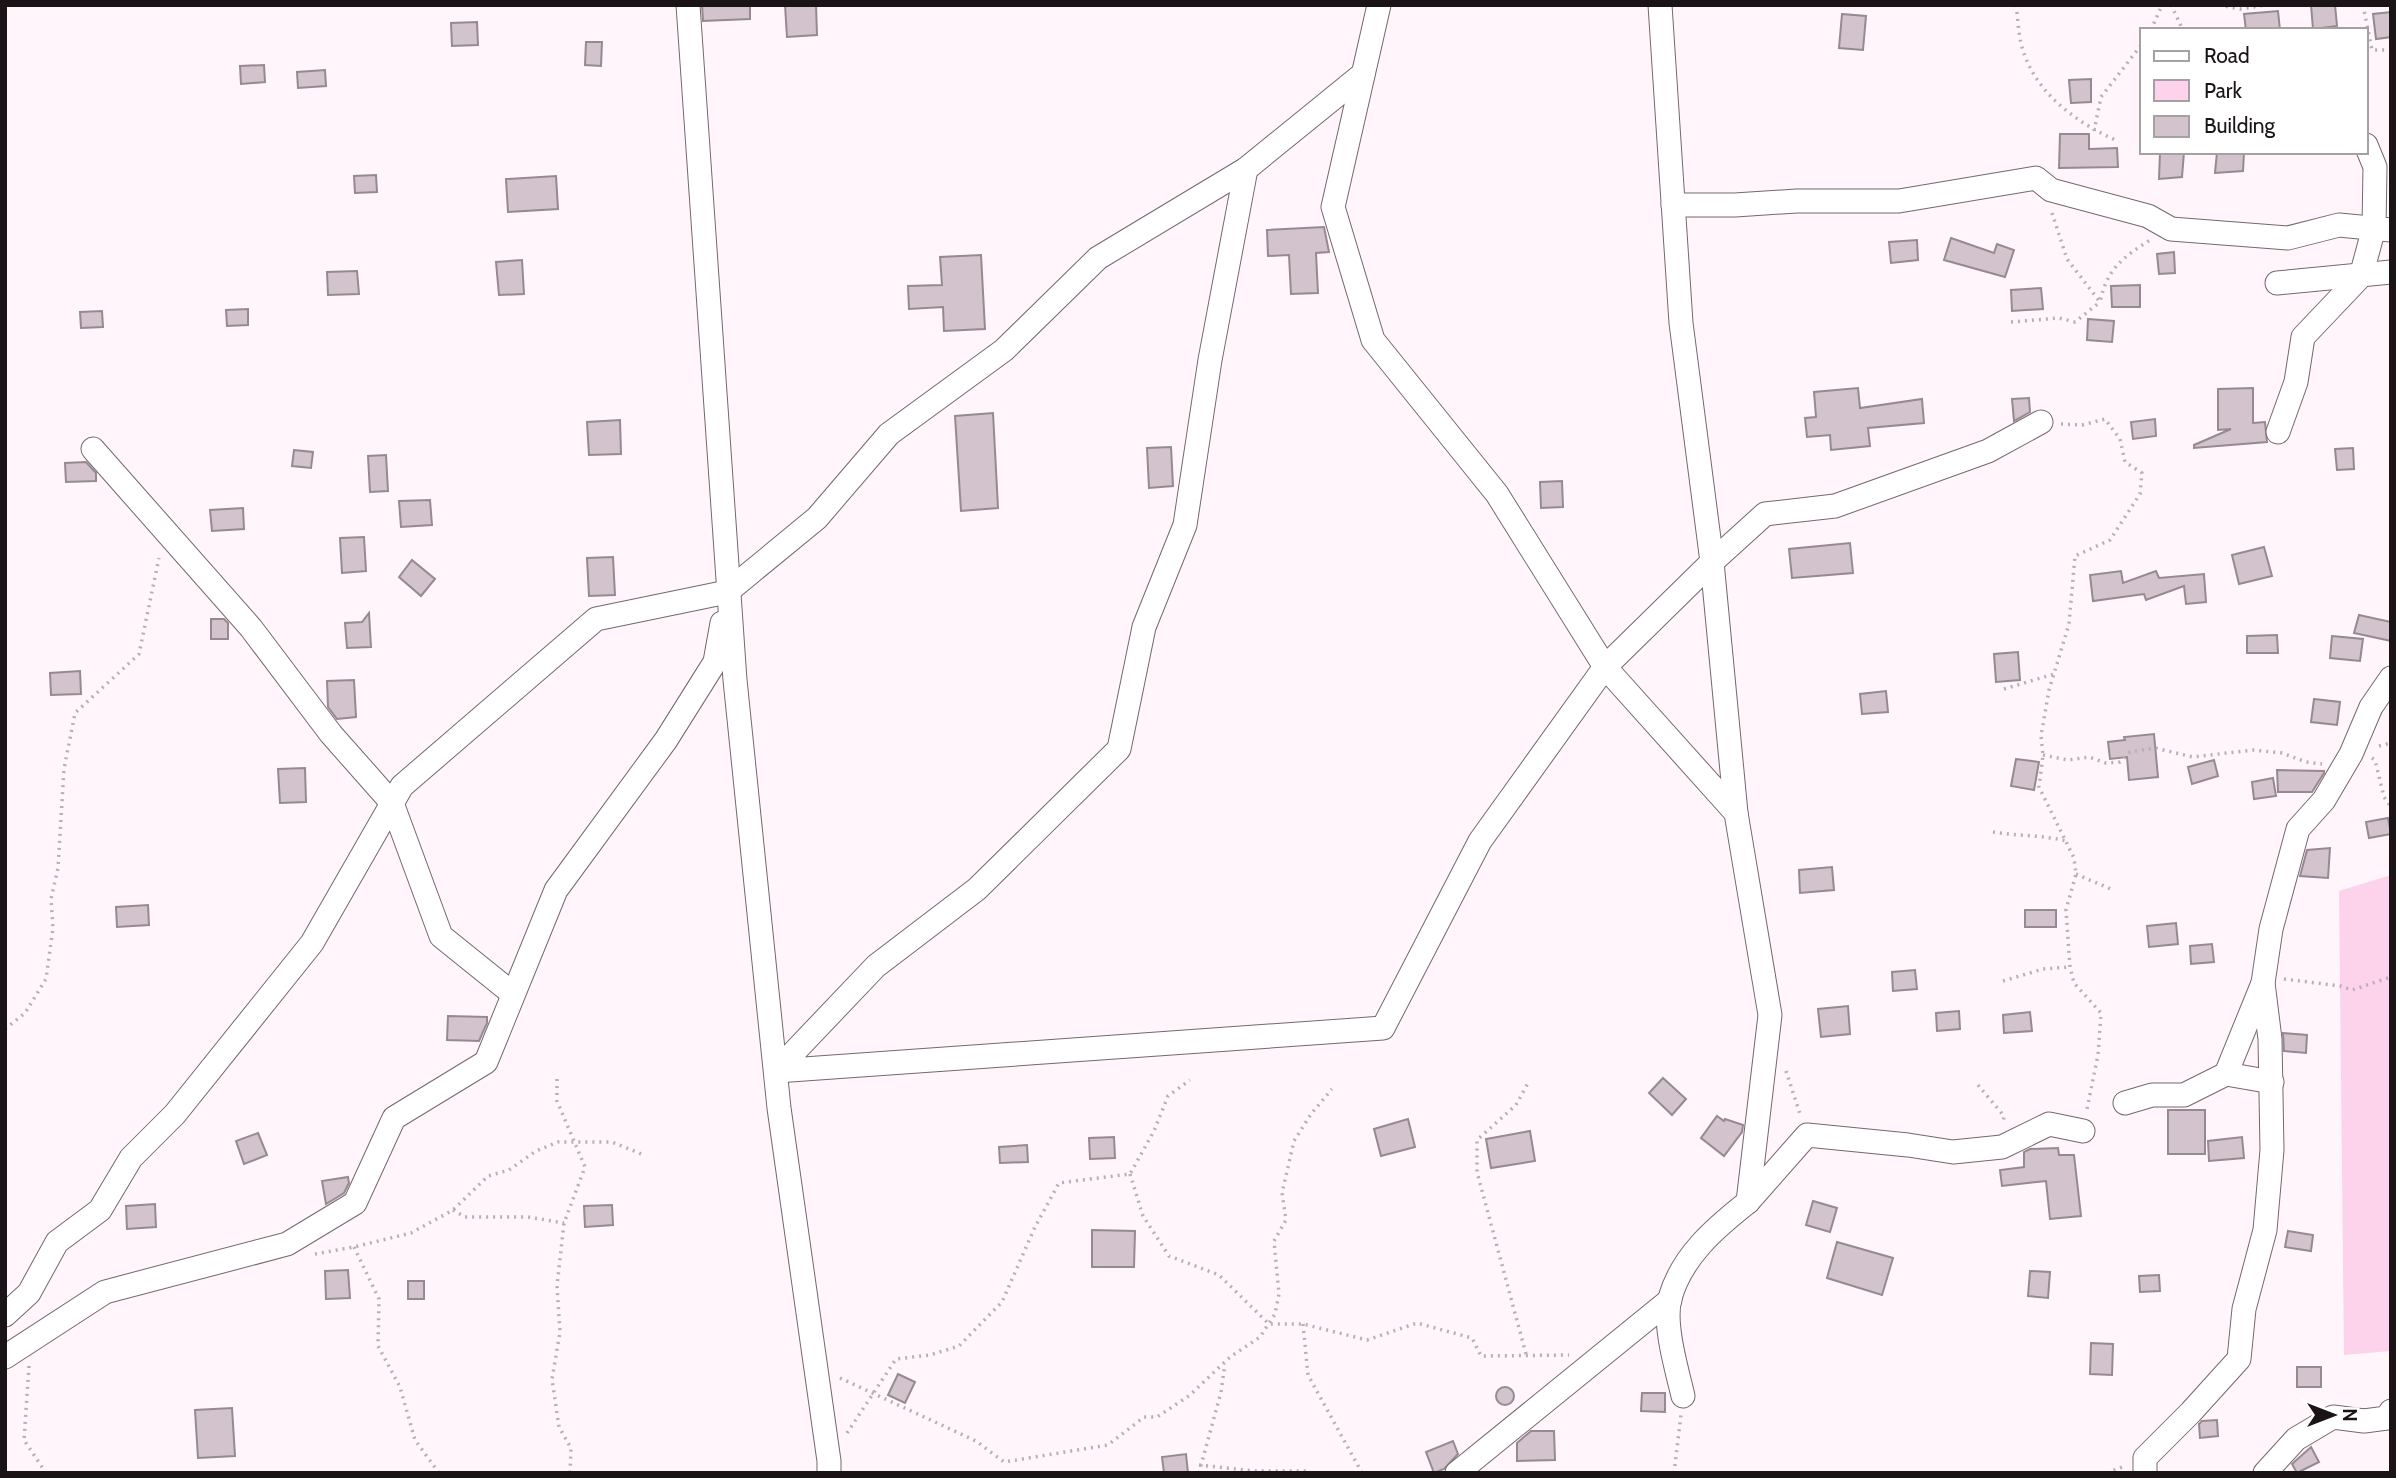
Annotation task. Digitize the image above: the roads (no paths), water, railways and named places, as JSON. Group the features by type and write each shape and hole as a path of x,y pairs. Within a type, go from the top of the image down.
{"street":[{"path":"688,5 727,592 779,1108 829,1467"},
{"path":"1379,5 1333,207 1373,340 1497,494 1605,667 1736,813"},
{"path":"1660,5 1681,323 1712,562 1736,813 1770,1015 1748,1202"},
{"path":"5,1315 29,1293 57,1242 100,1210 131,1158 174,1114 312,943 402,786 596,619 727,592 817,517 889,434 1004,349 1098,258 1246,169 1363,74"},
{"path":"2278,432 2296,382 2303,337 2361,276 2382,229 2375,167 2368,150"},
{"path":"776,1071 876,966 977,889 1119,749 1143,627 1185,525 1210,360 1246,169"},
{"path":"1673,205 1899,201 2036,178 2051,190 2148,216 2171,229 2288,238 2339,225 2382,229"},
{"path":"2277,283 2391,272"},
{"path":"776,1071 1383,1028 1480,841 1605,667 1712,562 1765,514 1835,506 1988,451 2041,422"},
{"path":"93,449 251,628 331,734 392,803 441,936 513,994"},
{"path":"5,1357 105,1292 287,1244 355,1203 394,1118 486,1062 556,890 666,740 715,663 727,592"},
{"path":"2226,1074 2263,984 2271,929 2298,829 2324,800 2356,754 2371,707 2391,678"},
{"path":"2145,1473 2145,1458 2192,1412 2239,1359 2244,1309 2265,1230 2272,1150 2270,1039 2263,984"},
{"path":"2125,1103 2152,1095 2184,1094 2226,1074 2272,1082"},
{"path":"1683,1396 1670,1338 1670,1300 1687,1260 1713,1230 1748,1202 1807,1135 1953,1152 2002,1147 2049,1124 2083,1131"},
{"path":"1457,1473 1670,1300"},
{"path":"2265,1473 2296,1439 2333,1417 2364,1421 2387,1418 2391,1411"}]}
